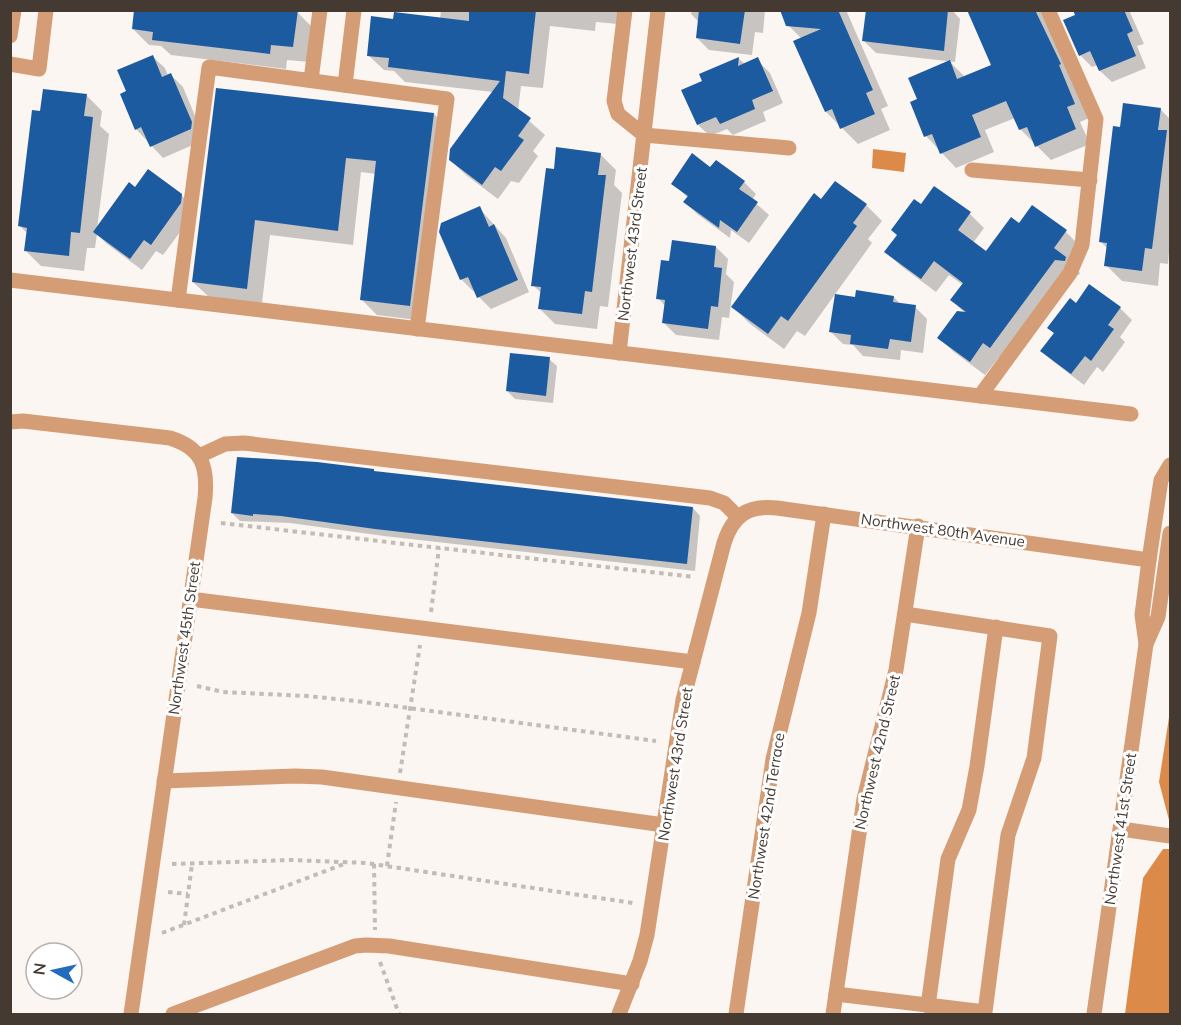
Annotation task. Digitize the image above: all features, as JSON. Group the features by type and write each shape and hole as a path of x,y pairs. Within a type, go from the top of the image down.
{"street":[{"path":"10,36 14,10"},
{"path":"10,64 39,69 46,10"},
{"path":"311,80 320,10"},
{"path":"345,85 354,10"},
{"path":"625,10 614,101 618,114 644,135 789,148"},
{"name":"Northwest 43rd Street","path":"619,353 657,10"},
{"path":"980,396 1070,273 1082,245 1096,119 1048,10"},
{"path":"178,300 209,67 447,99 417,329"},
{"path":"972,170 1090,180"},
{"path":"10,280 1131,414"},
{"path":"10,422 23,421 170,438 185,443 199,456 225,444 244,443 710,498 724,503 738,517"},
{"name":"Northwest 45th Street","path":"131,1014 206,486 204,465 199,456"},
{"name":"Northwest 41st Street","path":"1094,1014 1146,644 1142,615 1149,560 1161,480 1170,465"},
{"name":"Northwest 80th Avenue","path":"738,517 760,507 918,526 1149,560"},
{"name":"Northwest 42nd Terrace","path":"736,1014 773,759 809,613 824,514"},
{"name":"Northwest 43rd Street","path":"619,1014 632,984 647,935 680,716 724,543 730,527 738,517"},
{"name":"Northwest 42nd Street","path":"833,1014 866,789 896,669 918,526"},
{"name":"Northwest 41st Street","path":"1146,644 1158,617 1170,533"},
{"path":"190,599 693,662"},
{"path":"836,993 985,1012 1008,835 1034,758 1050,636 905,614"},
{"path":"928,1006 948,859 969,810 996,627"},
{"path":"164,781 322,777 664,825"},
{"path":"1121,829 1165,835"},
{"path":"173,1014 355,946 366,945 389,946 632,984"}],"path":[{"path":"220,524 694,577"},
{"path":"430,619 439,548"},
{"path":"400,777 421,642 423,643"},
{"path":"197,686 217,692 324,697 656,741"},
{"path":"387,866 397,795"},
{"path":"172,864 291,860 374,864 633,903"},
{"path":"162,933 347,862"},
{"path":"184,925 192,864"},
{"path":"374,864 375,937"},
{"path":"168,892 188,894"},
{"path":"378,956 399,1014"}],"shaded area":[{"path":"873,149 906,153 904,172 872,168"},
{"path":"1170,711 1170,820 1169,820 1159,782"},
{"path":"1163,849 1170,849 1170,1014 1125,1014 1143,878"}],"building":[{"path":"134,10 298,10 293,47 271,45 270,54 152,40 153,32 132,29"},
{"path":"469,10 536,10 529,74 506,71 503,98 531,118 518,136 524,140 501,171 495,167 482,185 449,160 450,149 500,81 388,67 389,58 367,56 371,16 393,19 394,12 469,21"},
{"path":"699,10 745,10 740,44 696,38"},
{"path":"780,10 838,10 873,90 866,93 875,114 840,129 832,109 825,112 793,41 821,29 786,26"},
{"path":"866,10 948,10 944,51 862,41"},
{"path":"967,10 1035,10 1061,64 1059,65 1075,104 1067,107 1076,129 1035,147 1027,127 1019,130 1006,101 972,115 981,137 940,154 932,134 924,137 910,102 917,99 908,78 950,60 957,79 991,65"},
{"path":"1073,10 1124,10 1133,31 1127,34 1136,56 1099,71 1090,51 1079,56 1063,20 1075,15"},
{"path":"153,55 162,77 171,73 192,122 191,129 150,147 141,127 135,130 120,94 126,91 117,70"},
{"path":"739,57 738,66 758,57 773,91 752,100 755,109 720,124 716,117 697,125 681,90 702,81 699,74"},
{"path":"216,88 434,113 410,306 360,300 376,161 346,158 338,231 255,220 247,289 192,282"},
{"path":"43,89 87,94 84,116 93,117 80,233 71,232 69,256 24,251 27,228 18,226 32,110 40,111"},
{"path":"1123,103 1161,108 1158,130 1167,130 1152,249 1145,248 1142,271 1104,266 1107,243 1099,242 1113,126 1120,127"},
{"path":"556,147 601,153 598,175 606,175 592,292 585,291 582,314 538,309 541,287 531,286 546,168 554,169"},
{"path":"692,153 710,167 716,160 745,181 739,189 758,202 737,232 720,220 719,228 683,202 688,196 671,184"},
{"path":"148,169 182,194 181,203 151,245 144,240 130,259 93,232 129,182 135,187"},
{"path":"835,181 867,204 853,223 857,226 788,321 781,316 768,334 731,307 814,193 821,199"},
{"path":"934,186 971,212 958,230 986,251 1011,217 1019,223 1032,205 1067,230 1054,248 1066,257 1065,261 1055,260 990,348 983,343 970,362 937,338 957,311 966,312 950,300 963,283 934,261 921,279 884,252 897,235 891,230 914,199 921,204"},
{"path":"480,206 489,227 494,224 518,280 477,298 468,277 460,280 439,232 441,223"},
{"path":"672,240 716,246 714,267 722,268 718,307 711,306 708,329 662,323 665,300 656,299 661,260 669,261"},
{"path":"1089,284 1121,307 1108,325 1114,329 1091,361 1085,356 1071,374 1040,351 1054,333 1047,328 1070,298 1076,303"},
{"path":"856,290 894,296 893,302 916,305 911,342 890,339 888,349 850,344 851,335 829,332 835,294 855,297"},
{"path":"510,353 550,357 546,396 506,391"},
{"path":"237,457 317,462 374,469 374,471 693,507 687,564 375,529 281,516 231,513"}]}
